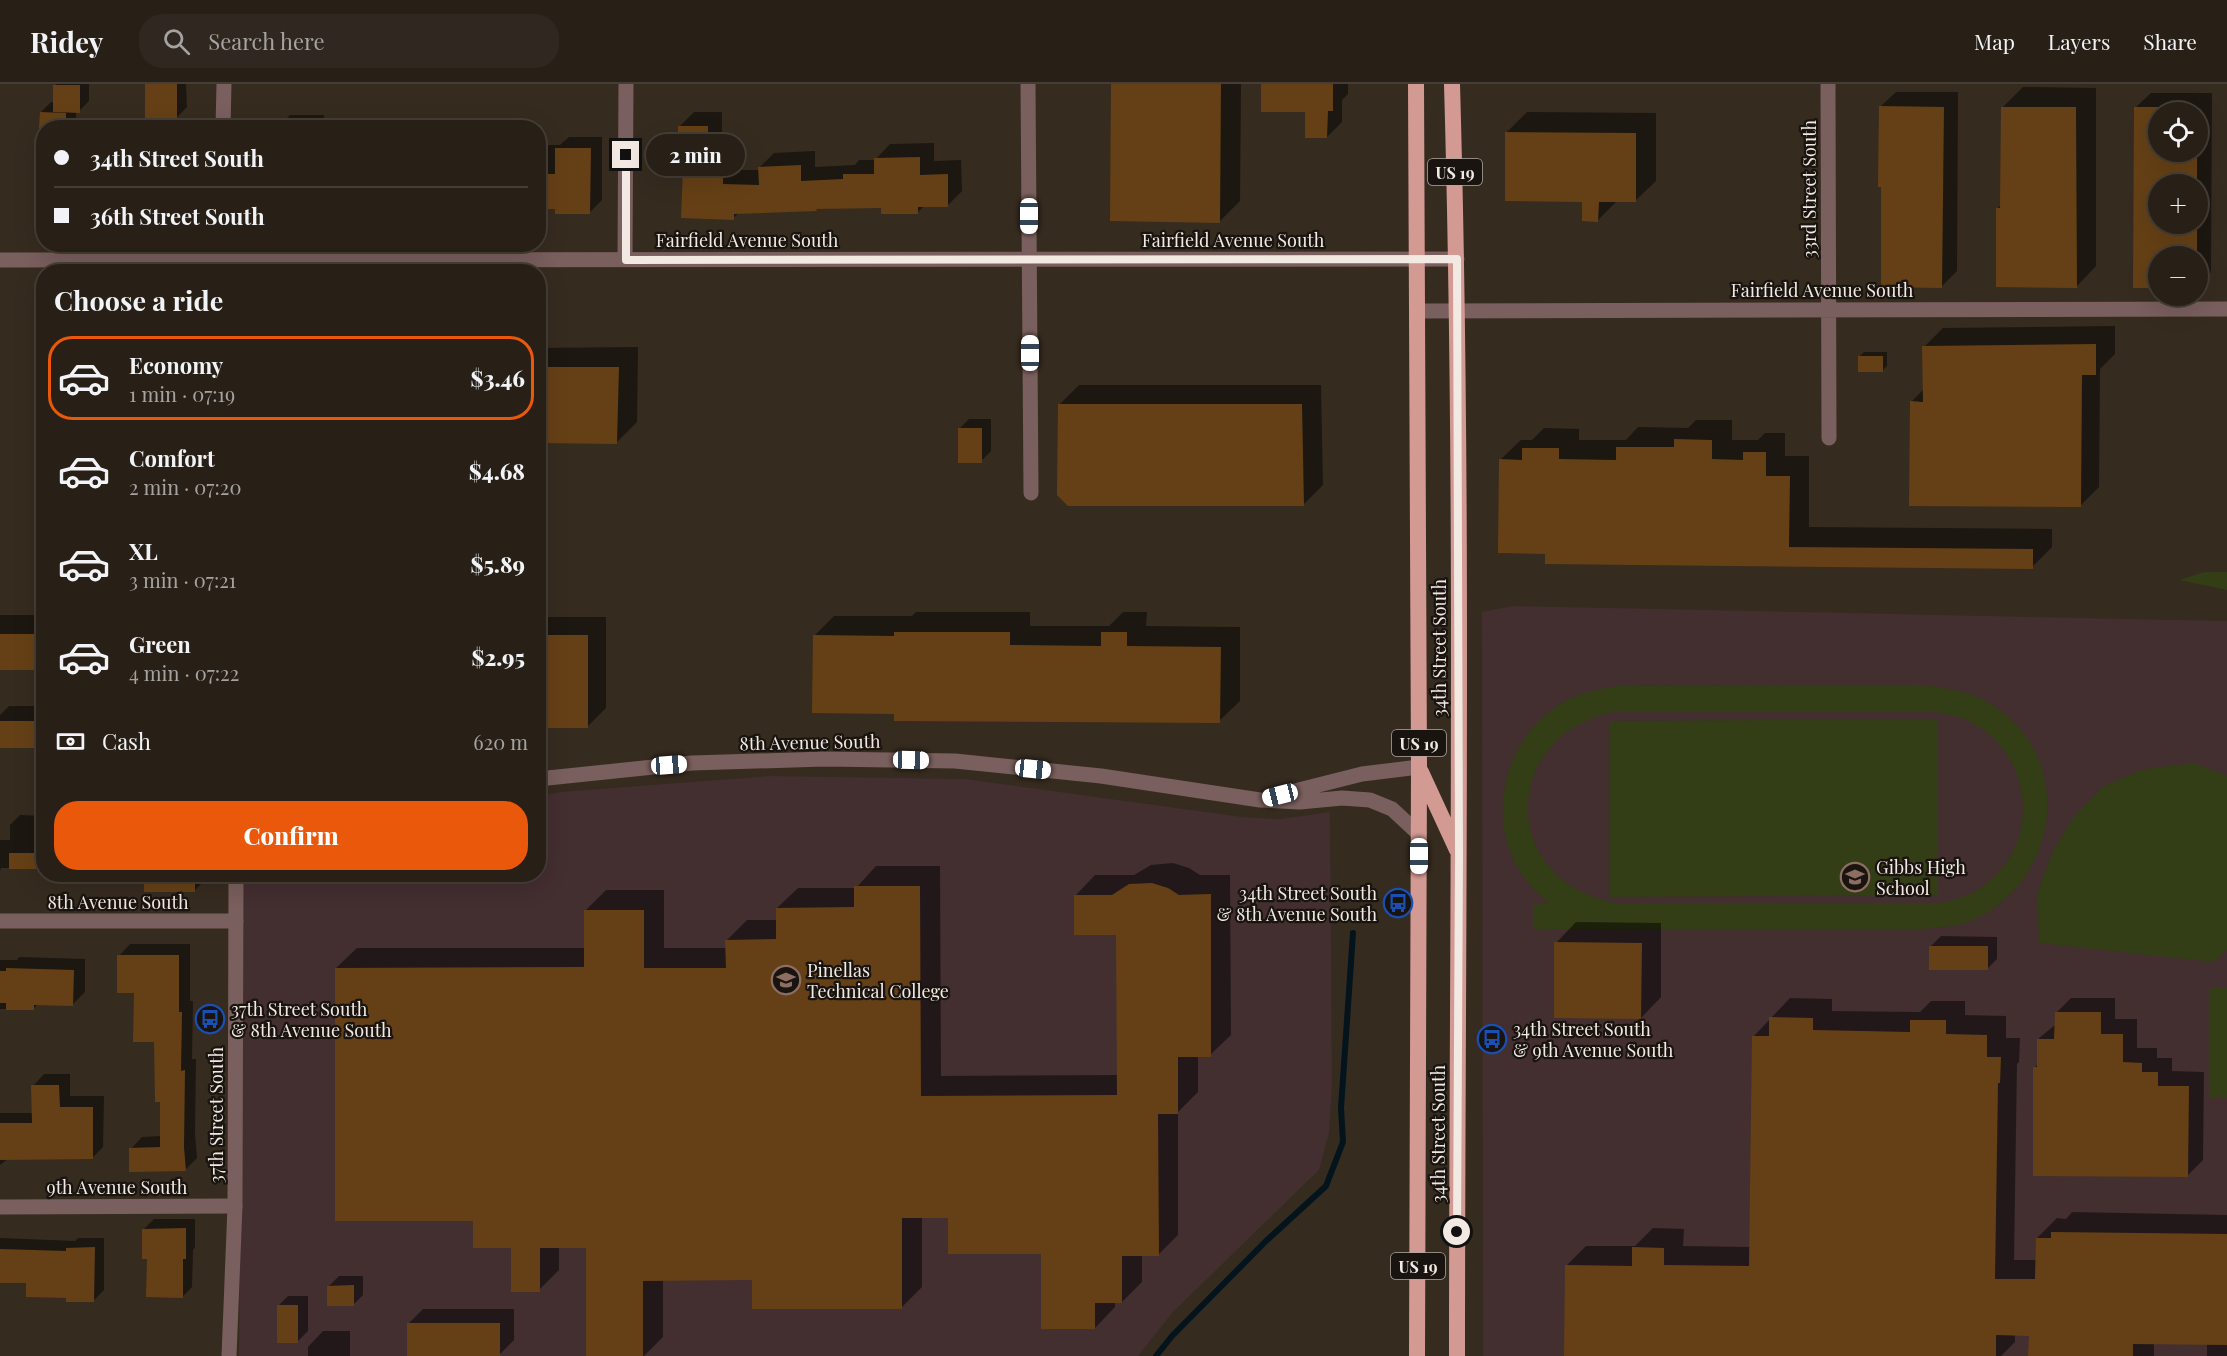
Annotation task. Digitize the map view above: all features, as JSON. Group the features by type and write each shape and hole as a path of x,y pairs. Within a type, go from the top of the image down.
{"highway":[{"name":"34th Street South","path":"1416,84 1419,767 1418,1356"},
{"name":"34th Street South","path":"1452,84 1457,259 1459,853 1457,1356"},
{"path":"1419,767 1459,853"}],"street":[{"path":"223,120 224,84"},
{"path":"626,84 626,260"},
{"path":"1028,84 1031,493"},
{"name":"33rd Street South","path":"1828,84 1829,438"},
{"name":"Fairfield Avenue South","path":"0,260 1457,259"},
{"name":"Fairfield Avenue South","path":"1418,312 2227,309"},
{"name":"8th Avenue South","path":"546,778 692,764 825,759 955,761 1101,776 1260,800 1300,802 1342,798 1370,800 1392,809 1419,834"},
{"name":"8th Avenue South","path":"1260,800 1362,774 1419,767"},
{"name":"37th Street South","path":"229,1356 235,1206 236,882"},
{"name":"8th Avenue South","path":"0,921 236,921"},
{"name":"9th Avenue South","path":"0,1207 235,1206"}],"shaded area":[{"name":"Gibbs High School","path":"1513,606 2227,621 2227,1356 1483,1356 1482,612"},
{"name":"Pinellas Technical College","path":"769,776 965,779 1242,817 1280,819 1330,812 1332,1085 1329,1133 1319,1170 1173,1312 1138,1356 239,1356 242,882 546,882 546,795"}],"green space":[{"path":"2204,572 2227,572 2227,590 2179,580"},
{"path":"1918,685 1946,688 1972,695 1989,703 2017,725 2036,753 2046,785 2047,817 2039,849 2024,879 2001,903 1970,921 1952,926 1920,929 1533,929 1533,904 1548,903 1519,870 1505,833 1503,810 1505,787 1511,764 1521,743 1535,725 1553,709 1579,695 1618,686","holes":["1613,712 1937,712 1971,722 1996,741 2011,761 2020,783 2023,807 2021,830 2012,853 1999,873 1979,889 1960,898 1940,903 1616,903 1578,890 1550,868 1534,840 1528,809 1533,778 1549,750 1575,727"]},
{"path":"1938,719 1938,895 1610,897 1609,721"},
{"path":"2194,763 2227,776 2227,950 2214,962 2039,943 2037,894 2052,853 2072,819 2102,787 2144,769"},
{"path":"2209,988 2227,988 2227,1098 2209,1098"}],"building":[{"path":"145,84 177,84 177,118 145,118"},
{"path":"1111,84 1221,84 1220,223 1110,221"},
{"path":"1261,84 1333,84 1333,111 1328,111 1327,138 1305,138 1305,112 1261,112"},
{"path":"53,85 80,85 80,113 53,112"},
{"path":"1879,106 1944,107 1942,288 1881,287 1881,187 1878,187"},
{"path":"2001,107 2076,107 2077,288 1996,287 1996,208 2000,208"},
{"path":"2134,107 2148,107 2148,162 2197,162 2197,174 2148,174 2148,234 2197,234 2197,246 2148,246 2148,288 2133,288"},
{"path":"40,112 66,113 66,120 40,120"},
{"path":"678,126 708,126 708,154 723,154 723,184 759,185 758,167 801,165 801,181 843,179 843,174 874,174 874,158 920,157 920,175 948,174 948,207 918,207 918,214 881,214 881,208 816,209 817,211 734,214 734,220 681,218 683,169 678,169"},
{"path":"1505,132 1636,133 1636,202 1599,202 1598,222 1582,221 1582,202 1505,201"},
{"path":"555,148 591,148 590,214 555,214 555,209 546,209 546,174 555,174"},
{"path":"2096,344 2096,375 2082,375 2081,507 1909,506 1910,401 1923,402 1922,346"},
{"path":"1858,356 1883,356 1883,372 1858,372"},
{"path":"546,367 619,367 617,444 546,443"},
{"path":"1058,404 1302,404 1304,506 1068,506 1057,495"},
{"path":"958,428 982,428 982,463 958,463"},
{"path":"1674,439 1712,440 1712,459 1743,460 1743,452 1766,452 1766,476 1790,476 1789,547 2033,549 2033,569 1545,564 1545,554 1498,553 1499,459 1522,460 1522,448 1559,448 1559,459 1616,460 1616,447 1674,447"},
{"path":"894,632 1010,632 1010,645 1101,646 1101,632 1127,632 1127,646 1221,647 1220,723 894,721 894,714 812,713 813,635 894,636"},
{"path":"0,634 36,634 36,670 0,670"},
{"path":"546,635 588,635 588,728 546,728"},
{"path":"0,721 36,721 36,748 0,748"},
{"path":"9,853 36,853 36,869 9,869"},
{"path":"144,882 195,882 195,892 144,892"},
{"path":"1152,883 1168,888 1179,895 1211,894 1211,1057 1178,1057 1178,1114 1158,1114 1159,1256 1122,1256 1122,1303 1095,1303 1095,1329 1041,1329 1041,1254 948,1254 948,1218 902,1218 902,1309 752,1309 752,1280 643,1281 643,1356 586,1356 586,1248 540,1248 540,1292 511,1292 511,1248 473,1248 473,1221 335,1221 335,968 584,967 584,910 644,910 644,968 726,968 725,940 776,939 776,908 854,907 854,886 920,886 921,1096 1117,1095 1116,935 1074,935 1074,895 1112,895 1129,884"},
{"path":"1554,942 1642,943 1641,1019 1554,1018"},
{"path":"1929,946 1988,946 1988,970 1929,970"},
{"path":"117,955 179,955 179,1012 182,1012 181,1071 185,1070 186,1171 129,1172 129,1148 160,1147 160,1102 155,1102 154,1042 133,1042 134,993 117,993"},
{"path":"6,968 74,970 73,1006 34,1005 34,1010 6,1010 6,1003 0,1003 0,971 6,971"},
{"path":"2055,1012 2101,1012 2101,1034 2123,1034 2123,1062 2142,1063 2142,1072 2158,1072 2158,1086 2189,1086 2188,1177 2033,1176 2033,1067 2037,1067 2037,1039 2054,1039"},
{"path":"1769,1017 1813,1018 1813,1030 1910,1032 1910,1020 1946,1020 1946,1034 1987,1035 1987,1057 2001,1057 2000,1083 1998,1083 1995,1279 2035,1279 2036,1238 2051,1238 2051,1232 2227,1234 2227,1345 2133,1344 2133,1356 2028,1356 2029,1336 1996,1335 1996,1356 1564,1356 1565,1265 1632,1266 1632,1247 1664,1248 1664,1265 1749,1266 1752,1036 1769,1036"},
{"path":"31,1085 59,1085 60,1107 93,1107 93,1159 0,1160 0,1123 32,1123"},
{"path":"186,1228 183,1298 146,1297 147,1259 142,1259 142,1229"},
{"path":"95,1247 94,1302 66,1302 66,1298 26,1297 26,1283 0,1283 0,1249 66,1251 66,1248"},
{"path":"354,1285 354,1306 327,1306 327,1286"},
{"path":"277,1305 298,1305 298,1343 277,1343"},
{"path":"407,1323 500,1323 500,1356 407,1356"}],"waterway":[{"path":"1156,1356 1172,1336 1266,1241 1326,1186 1343,1142 1341,1108 1353,933"}],"place":[{"name":"Gibbs High School","path":"1855,877"},
{"name":"34th Street South & 8th Avenue South","path":"1398,903"},
{"name":"Pinellas Technical College","path":"786,980"},
{"name":"37th Street South & 8th Avenue South","path":"210,1019"},
{"name":"34th Street South & 9th Avenue South","path":"1492,1039"}],"route":[{"path":"626,155 626,260 1457,259 1459,853 1457,1232"}]}
